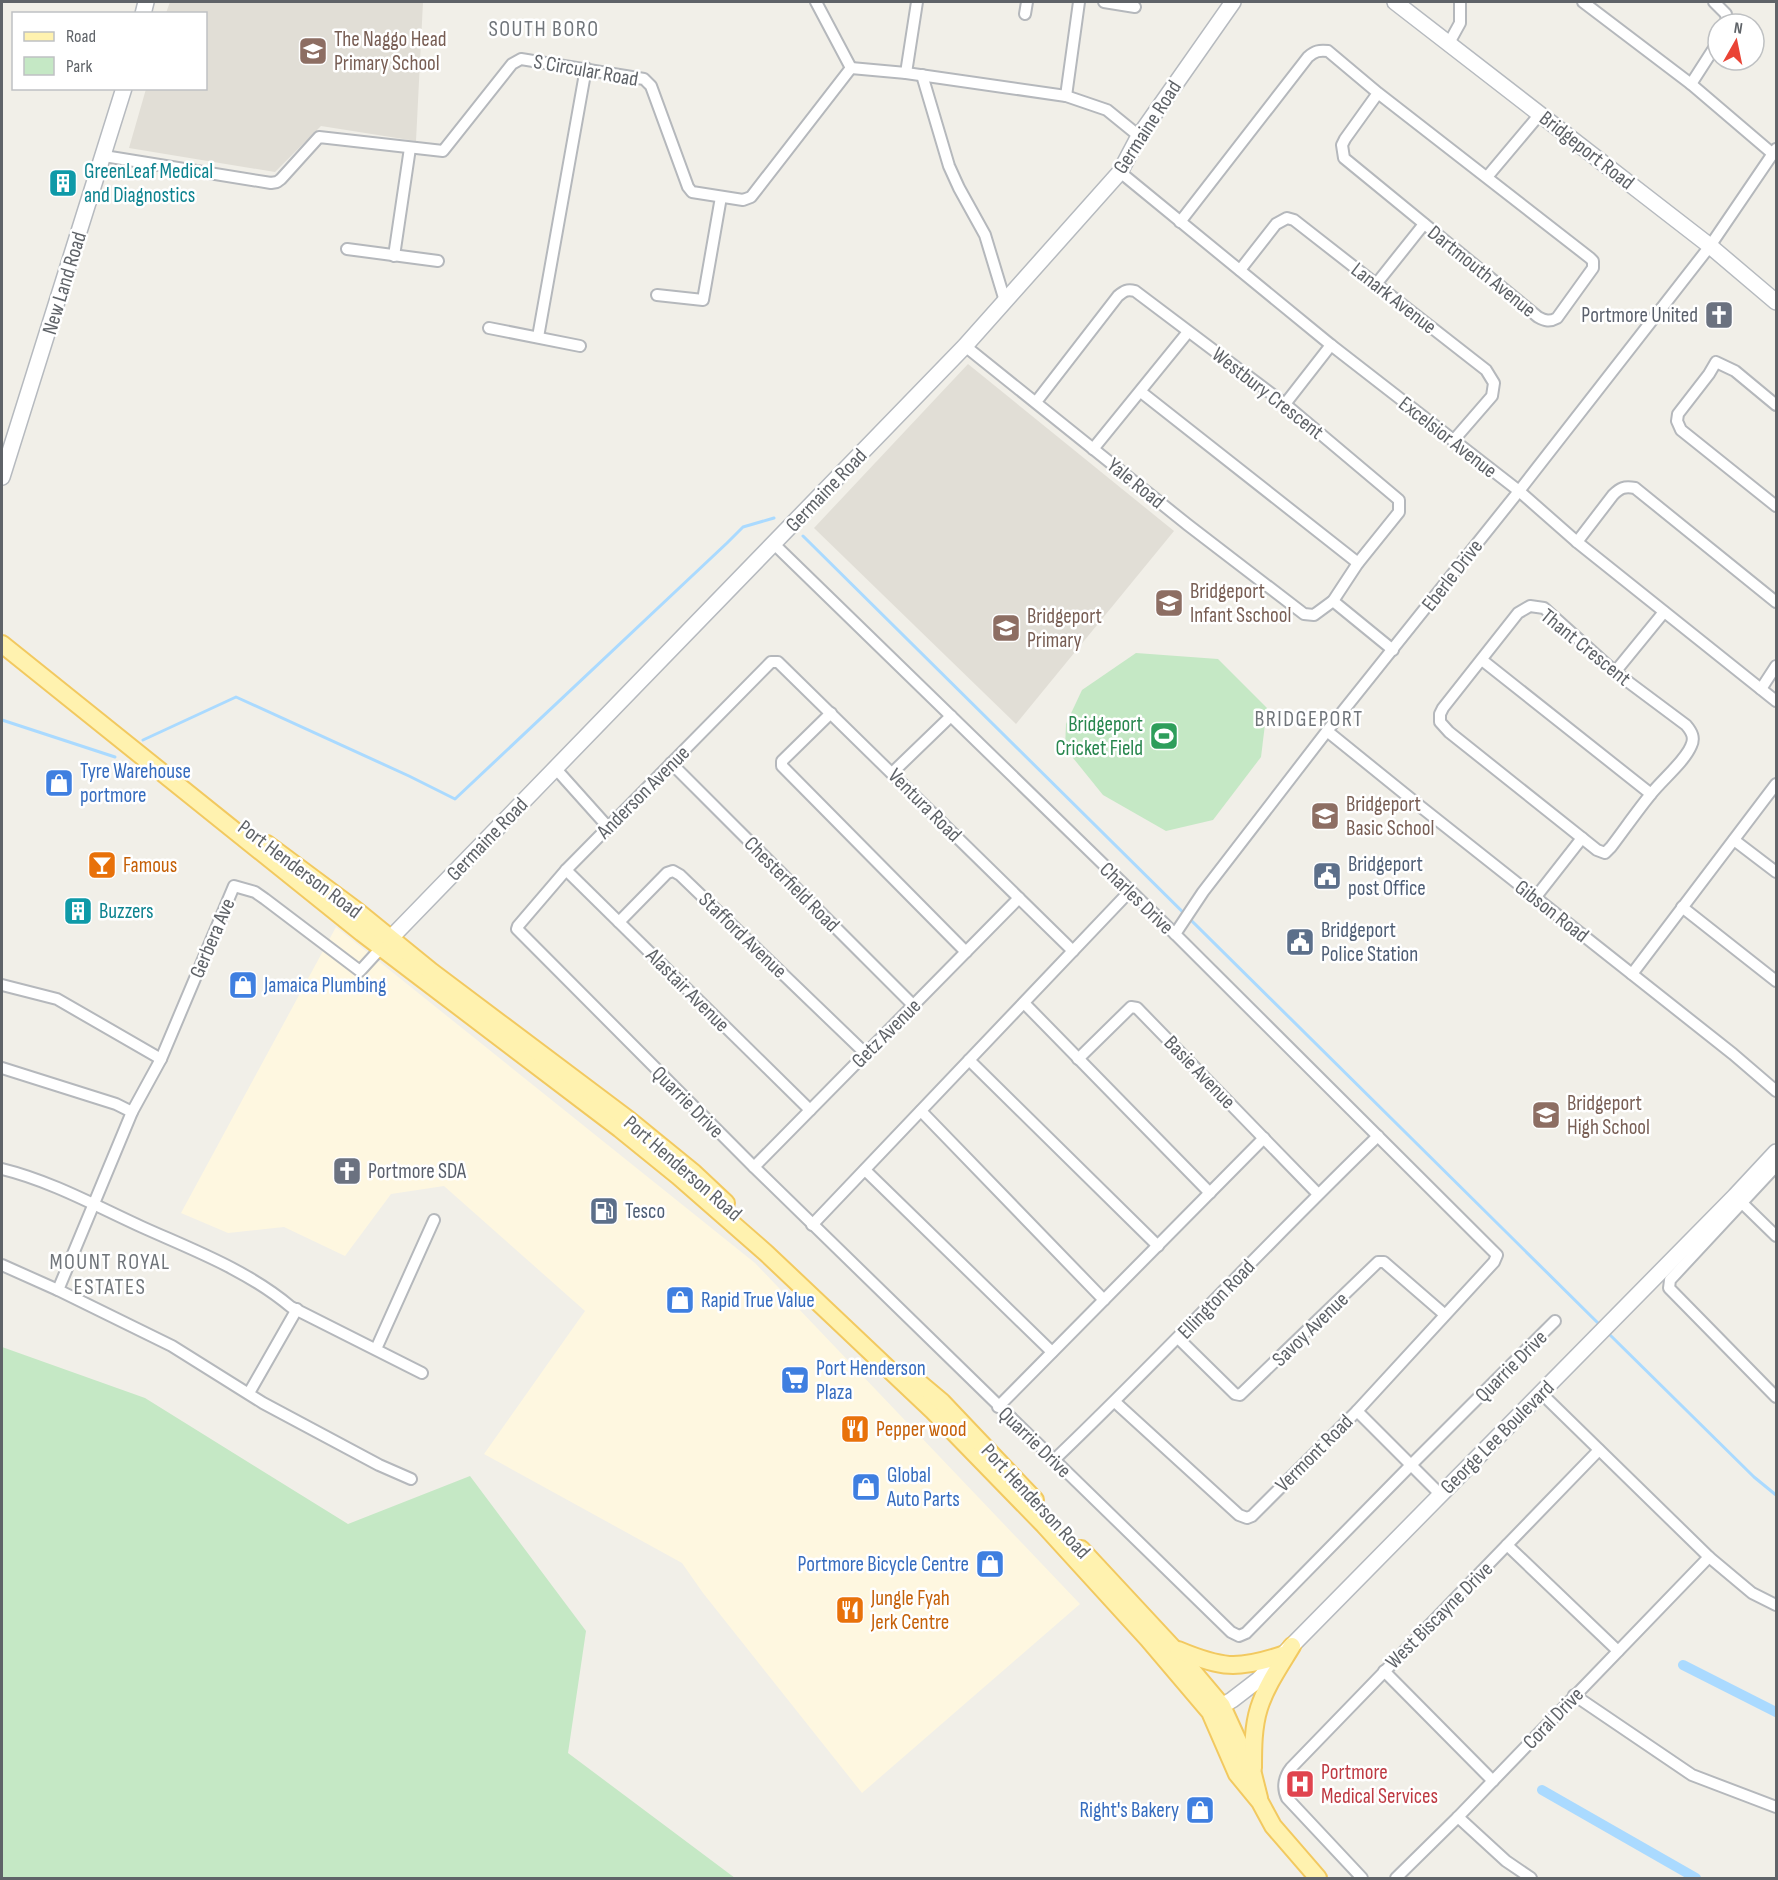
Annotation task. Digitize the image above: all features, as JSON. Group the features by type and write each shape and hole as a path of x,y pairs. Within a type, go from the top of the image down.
{"main road":[{"name":"Port Henderson Road","path":"2,633 386,943 432,972 629,1120 694,1173 879,1349 942,1402 1174,1649 1216,1709 1253,1774 1260,1802"},
{"name":"Port Henderson Road","path":"2,644 386,943 620,1129 766,1253 933,1411 1044,1525 1216,1709 1237,1774 1260,1802 1273,1826 1318,1878"},
{"path":"1174,1649 1207,1662 1235,1666 1257,1664 1287,1651"},
{"path":"1253,1774 1253,1747 1258,1710 1287,1651"}],"street":[{"path":"816,2 851,68 922,75 1066,96 1107,110 1139,136"},
{"path":"906,73 917,2"},
{"path":"1025,14 1027,2"},
{"path":"1066,96 1079,2"},
{"path":"1104,2 1135,7"},
{"name":"Germaine Road","path":"386,943 965,346 1120,172 1139,136 1233,2"},
{"name":"Bridgeport Road","path":"1395,2 1710,246 1776,302"},
{"path":"1449,43 1460,23 1460,2"},
{"path":"1583,2 1691,84 1775,152"},
{"name":"Dartmouth Avenue","path":"1180,222 1308,57 1321,50 1334,55 1378,93 1593,261 1593,268 1557,318 1552,321 1538,317 1348,162 1342,153 1345,139 1378,93"},
{"name":"S Circular Road","path":"104,156 271,183 282,178 319,137 439,151 447,148 515,60 521,59 644,79 648,82 688,187 692,192 743,200 751,197 851,68"},
{"path":"1691,84 1706,61"},
{"path":"538,337 586,68"},
{"path":"922,75 950,166 959,188 985,235 1005,301"},
{"name":"New Land Road","path":"2,477 123,90"},
{"path":"1487,177 1540,114"},
{"path":"394,256 410,148"},
{"name":"Eberle Drive","path":"1175,934 1203,892 1327,730 1519,491 1710,246 1775,152"},
{"name":"Excelsior Avenue","path":"1120,172 1331,345 1519,491 1577,542 1776,701"},
{"path":"657,295 703,300 721,197"},
{"name":"Lanark Avenue","path":"1240,270 1275,224 1287,218 1301,224 1377,284 1491,376 1494,383 1492,396 1453,441"},
{"path":"1377,284 1424,224"},
{"path":"347,249 438,261"},
{"name":"Westbury Crescent","path":"1036,402 1123,291 1129,290 1135,291 1285,404 1399,500 1399,512 1358,563 1333,601 1318,613 1309,615"},
{"path":"489,328 580,346"},
{"path":"1093,449 1188,332"},
{"path":"1285,404 1331,345"},
{"name":"Yale Road","path":"965,346 1299,612 1309,615"},
{"path":"1776,405 1735,371 1716,362 1678,414 1677,421 1681,430 1776,506"},
{"path":"1141,392 1358,563"},
{"path":"1577,542 1620,488 1635,488 1776,602"},
{"name":"Charles Drive","path":"774,544 1175,934 1497,1255"},
{"path":"1333,601 1393,650"},
{"name":"Thant Crescent","path":"1530,606 1544,608 1615,672 1691,731 1693,737 1686,754 1651,794 1608,850 1601,852 1582,838 1449,732 1440,722 1443,708 1482,660 1518,613 1530,606"},
{"path":"1615,672 1664,612"},
{"path":"1482,660 1651,794"},
{"name":"Ventura Road","path":"775,661 1073,951"},
{"name":"Anderson Avenue","path":"517,929 566,870 771,662 775,661"},
{"path":"1761,689 1776,666"},
{"path":"831,713 782,760 782,766 966,952"},
{"path":"892,773 951,716"},
{"name":"Gibson Road","path":"1327,730 1733,1054 1776,1092"},
{"name":"Chesterfield Road","path":"671,763 913,1005"},
{"path":"556,769 608,827"},
{"path":"1632,974 1776,784"},
{"path":"1535,898 1582,838"},
{"path":"1734,840 1776,872"},
{"name":"Alastair Avenue","path":"566,870 810,1110"},
{"name":"Stafford Avenue","path":"619,922 667,873 673,871 680,875 866,1054"},
{"name":"Gerbera Ave","path":"58,1290 132,1112 161,1059 234,886 255,892 265,898 360,970 386,943"},
{"path":"812,1225 1131,891"},
{"name":"Getz Avenue","path":"754,1167 1019,898"},
{"path":"1682,907 1776,981"},
{"name":"Quarrie Drive","path":"517,929 812,1225 1231,1632 1239,1636 1246,1634 1555,1322"},
{"path":"2,985 57,999 161,1059"},
{"path":"1024,1003 1210,1193"},
{"name":"Basie Avenue","path":"1078,1059 1134,1006 1318,1194"},
{"path":"969,1060 1158,1246"},
{"path":"2,1068 116,1104 132,1112"},
{"path":"921,1111 1104,1300"},
{"name":"Ellington Road","path":"1054,1460 1115,1402 1318,1194 1378,1136"},
{"path":"998,1407 1264,1138"},
{"name":"George Lee Boulevard","path":"1216,1709 1258,1680 1593,1339 1738,1199 1776,1152"},
{"path":"1776,1166 1738,1199 1669,1284 1669,1288 1776,1397"},
{"path":"2,1169 94,1204 219,1260 297,1310 422,1373"},
{"path":"865,1170 1052,1352"},
{"path":"1738,1199 1776,1236"},
{"path":"376,1349 434,1220"},
{"name":"Vermont Road","path":"1115,1402 1239,1515 1246,1518 1252,1516 1357,1411 1494,1262 1497,1255"},
{"name":"Savoy Avenue","path":"1178,1338 1235,1394 1240,1395 1378,1262 1384,1262 1444,1314"},
{"path":"2,1265 172,1346 263,1403 379,1465 411,1479"},
{"path":"249,1393 297,1310"},
{"path":"1541,1393 1709,1557 1752,1593 1776,1605"},
{"path":"1357,1411 1440,1494"},
{"name":"West Biscayne Drive","path":"1362,1878 1287,1798 1284,1784 1286,1775 1599,1450"},
{"path":"1508,1545 1618,1651"},
{"name":"Coral Drive","path":"1396,1878 1458,1817 1709,1557"},
{"path":"1384,1671 1493,1780"},
{"path":"1574,1695 1692,1775 1776,1807"},
{"path":"1458,1817 1506,1861 1531,1878"}],"shaded area":[{"name":"The Naggo Head Primary School","path":"170,2 423,2 416,141 321,126 275,172 129,148 146,90 207,90 207,12 166,12"},
{"name":"Bridgeport Primary","path":"968,364 1174,531 1016,724 814,528"},
{"path":"336,927 755,1263 1080,1604 862,1793 703,1593 682,1563 484,1454 585,1311 444,1186 391,1194 345,1256 284,1227 228,1233 181,1213"}],"green space":[{"name":"Bridgeport Cricket Field","path":"1136,653 1218,659 1267,708 1261,757 1213,820 1166,831 1103,795 1065,748 1066,724 1082,690"},
{"path":"2,1347 145,1398 348,1524 470,1476 586,1631 568,1753 735,1878 2,1878"}],"waterway":[{"path":"143,740 236,697 455,799 743,527 774,518"},
{"path":"803,536 1601,1326"},
{"path":"2,720 115,757"},
{"path":"1608,1333 1754,1477 1776,1495"},
{"path":"1683,1665 1776,1712"},
{"path":"1542,1790 1696,1878"}],"place":[{"name":"The Naggo Head Primary School","path":"313,51"},
{"name":"GreenLeaf Medical and Diagnostics","path":"63,183"},
{"name":"Portmore United","path":"1719,315"},
{"name":"Bridgeport Infant Sschool","path":"1169,603"},
{"name":"Bridgeport Primary","path":"1006,628"},
{"name":"Bridgeport Cricket Field","path":"1164,736"},
{"name":"Tyre Warehouse portmore","path":"59,783"},
{"name":"Bridgeport Basic School","path":"1325,816"},
{"name":"Famous","path":"102,865"},
{"name":"Bridgeport post Office","path":"1327,876"},
{"name":"Buzzers","path":"78,911"},
{"name":"Bridgeport Police Station","path":"1300,942"},
{"name":"Jamaica Plumbing","path":"243,985"},
{"name":"Bridgeport High School","path":"1546,1115"},
{"name":"Portmore SDA","path":"347,1171"},
{"name":"Tesco","path":"604,1211"},
{"name":"Rapid True Value","path":"680,1300"},
{"name":"Port Henderson Plaza","path":"795,1380"},
{"name":"Pepper wood","path":"855,1429"},
{"name":"Global Auto Parts","path":"866,1487"},
{"name":"Portmore Bicycle Centre","path":"990,1564"},
{"name":"Jungle Fyah Jerk Centre","path":"850,1610"},
{"name":"Portmore Medical Services","path":"1300,1784"},
{"name":"Right's Bakery","path":"1200,1810"}],"district":[{"name":"SOUTH BORO","path":"544,28"},
{"name":"BRIDGEPORT","path":"1309,718"},
{"name":"MOUNT ROYAL ESTATES","path":"110,1274"}]}
